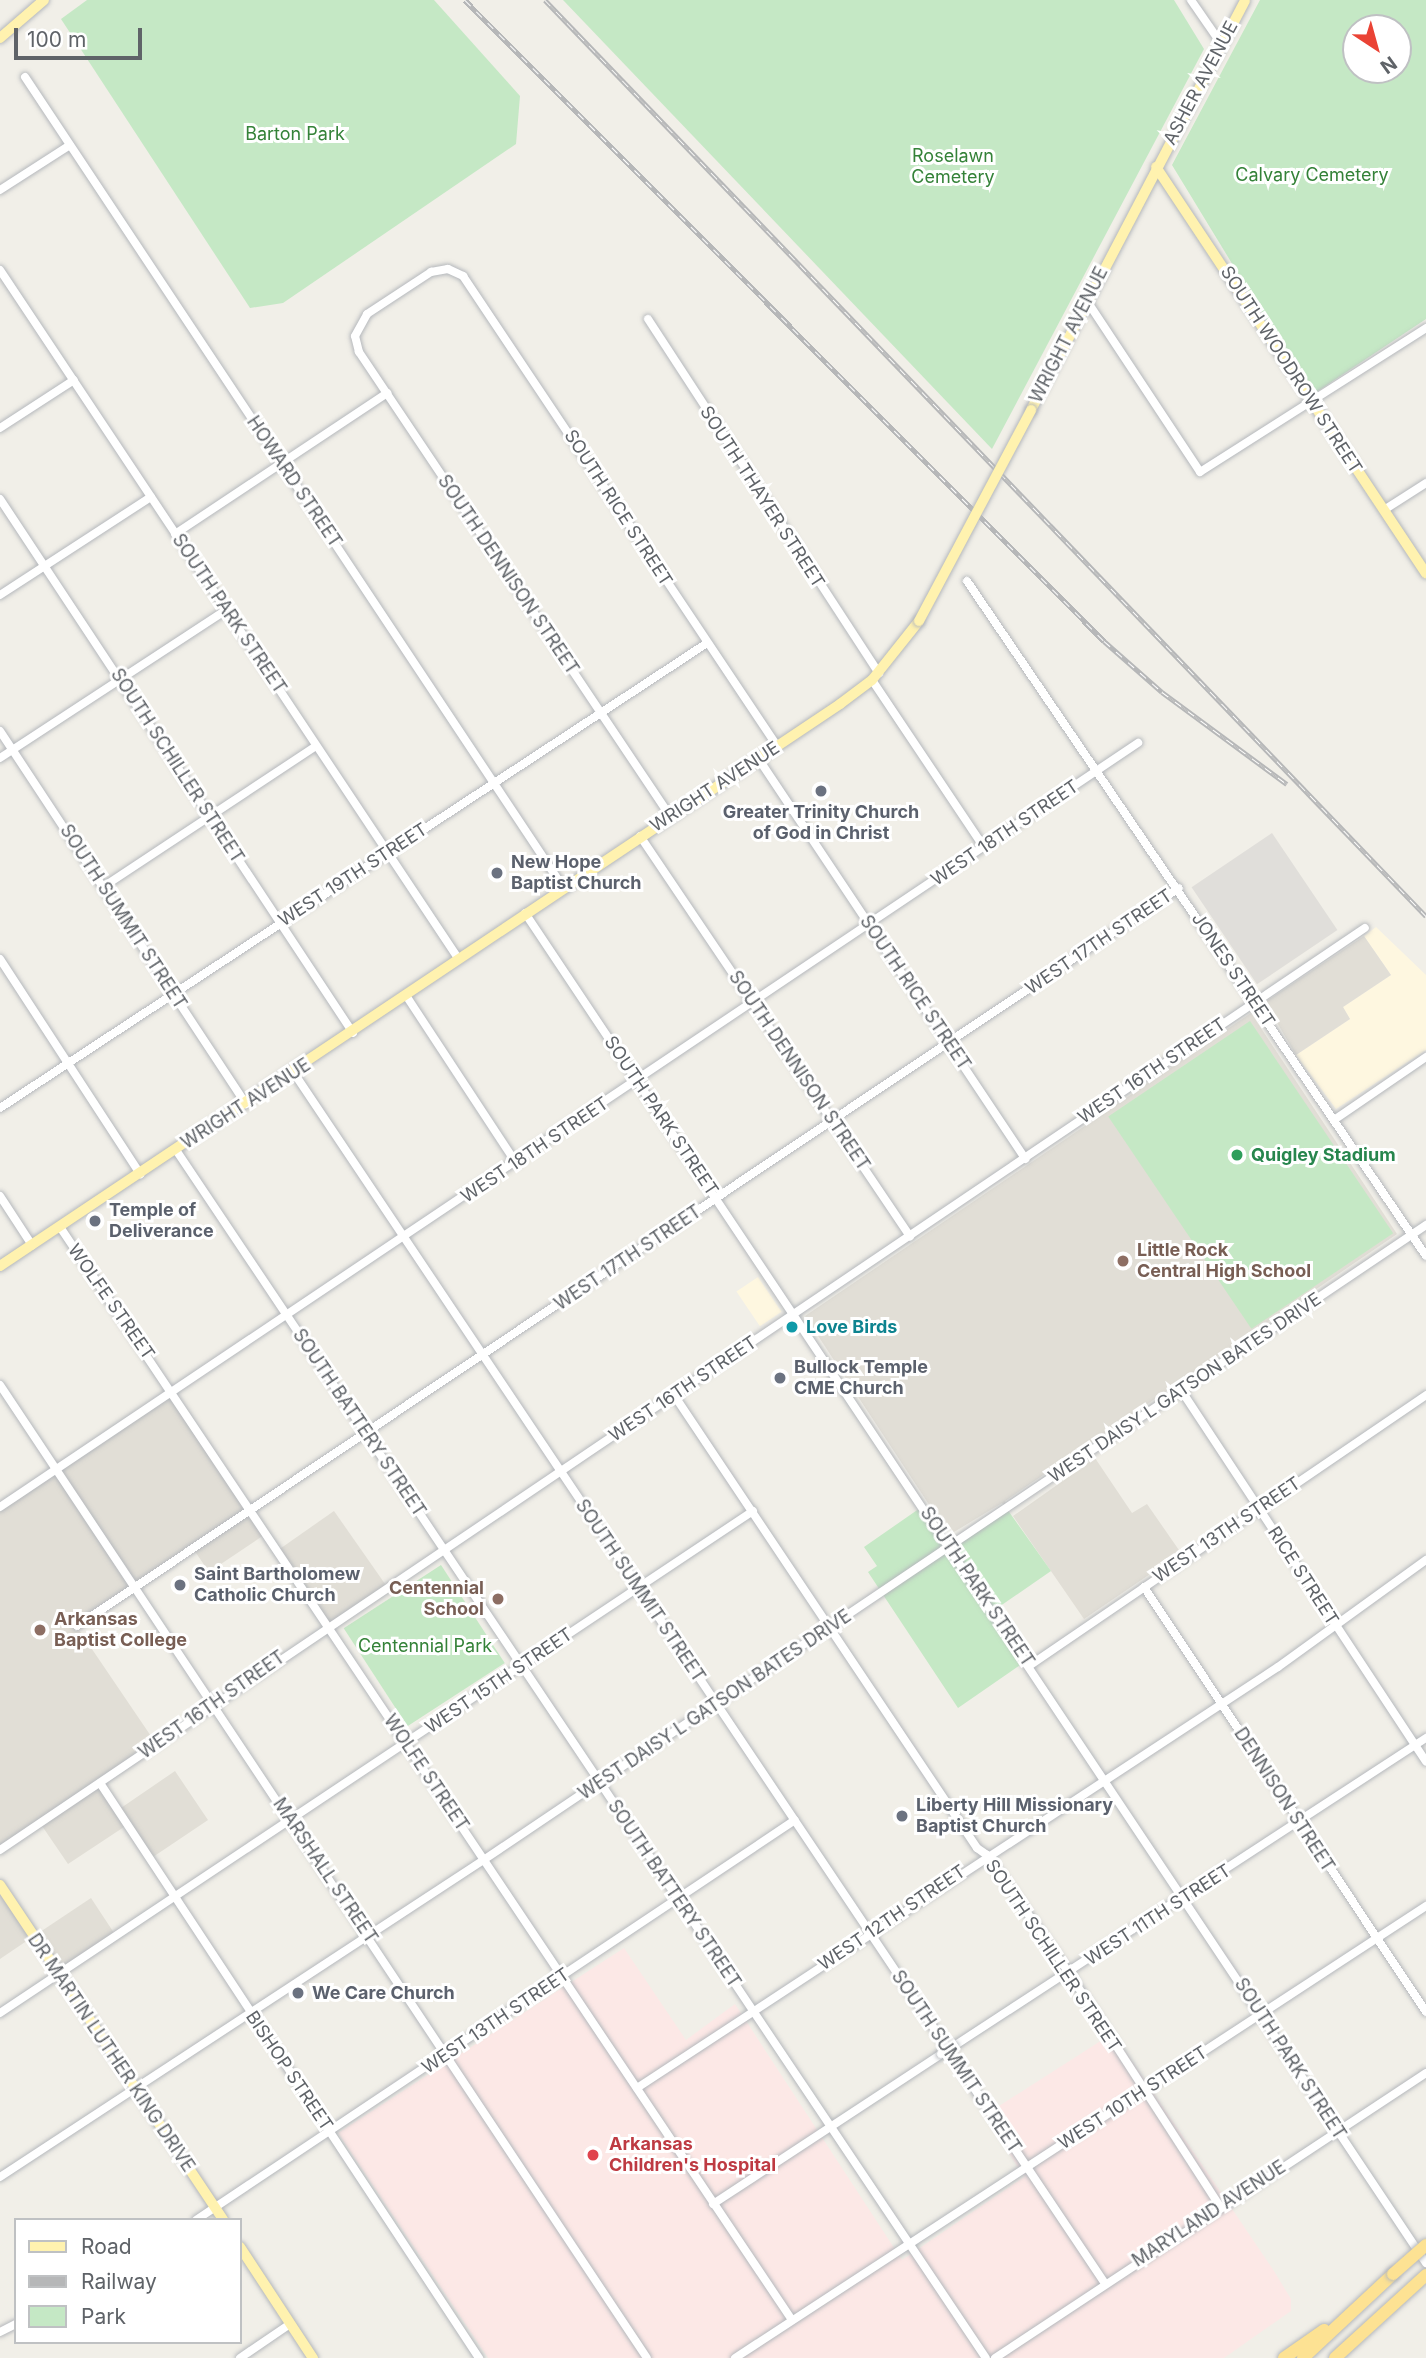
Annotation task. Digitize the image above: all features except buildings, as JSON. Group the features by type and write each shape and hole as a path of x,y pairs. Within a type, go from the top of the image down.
{"highway":[{"path":"1303,2358 1426,2245"},
{"path":"1335,2358 1426,2275"},
{"path":"1284,2358 1359,2306"}],"main road":[{"path":"0,38 44,0"},
{"name":"ASHER AVENUE","path":"1156,167 1245,0"},
{"name":"WRIGHT AVENUE","path":"0,1266 294,1073 407,997 458,958 876,677 919,621 1156,167"},
{"name":"SOUTH WOODROW STREET","path":"1156,167 1426,573"},
{"name":"DR MARTIN LUTHER KING DRIVE","path":"0,1885 222,2218"},
{"path":"242,2250 313,2358"}],"street":[{"path":"1191,0 1222,45"},
{"name":"HOWARD STREET","path":"25,77 563,887"},
{"path":"0,190 70,145"},
{"name":"SOUTH PARK STREET","path":"0,271 458,958"},
{"name":"SOUTH DENNISON STREET","path":"455,272 431,272 367,314 356,330 359,352 670,816"},
{"name":"SOUTH RICE STREET","path":"455,272 468,282 777,746"},
{"path":"1087,301 1200,472 1426,328"},
{"name":"SOUTH THAYER STREET","path":"648,319 983,846"},
{"path":"0,428 74,380"},
{"path":"175,534 387,394"},
{"path":"1384,510 1426,483"},
{"path":"0,595 151,497"},
{"name":"SOUTH SCHILLER STREET","path":"0,499 353,1033"},
{"name":"JONES STREET","path":"967,581 1179,888 1426,1256"},
{"path":"0,758 226,610"},
{"name":"WEST 19TH STREET","path":"0,1108 707,643"},
{"name":"SOUTH SUMMIT STREET","path":"0,731 246,1104"},
{"name":"WEST 18TH STREET","path":"0,1507 288,1317 1138,743"},
{"path":"103,887 316,746"},
{"name":"SOUTH RICE STREET","path":"758,758 1025,1158"},
{"name":"SOUTH DENNISON STREET","path":"640,836 910,1237"},
{"name":"WEST 17TH STREET","path":"77,1626 1179,888"},
{"name":"SOUTH PARK STREET","path":"525,913 951,1547 1426,2263"},
{"name":"WEST 16TH STREET","path":"0,1850 212,1703 910,1237 1365,928"},
{"path":"0,959 140,1174"},
{"path":"407,997 516,1163"},
{"path":"1334,1119 1426,1057"},
{"name":"SOUTH SUMMIT STREET","path":"294,1073 637,1589 1104,2282"},
{"name":"SOUTH BATTERY STREET","path":"176,1150 986,2358"},
{"path":"0,1196 32,1245"},
{"name":"WEST DAISY L GATSON BATES DRIVE","path":"0,2177 252,2015 831,1628 1426,1225"},
{"name":"WOLFE STREET","path":"60,1227 174,1393 792,2320"},
{"name":"MARSHALL STREET","path":"0,1385 448,2053 648,2358"},
{"name":"RICE STREET","path":"1181,1391 1426,1761"},
{"name":"SOUTH SCHILLER STREET","path":"674,1395 977,1848 987,1855 1069,1973 1219,2205"},
{"name":"WEST 13TH STREET","path":"1029,1666 1426,1395"},
{"name":"WEST 15TH STREET","path":"0,2013 752,1511"},
{"name":"WEST 12TH STREET","path":"637,2088 987,1855 1107,1781 1337,1627 1426,1560"},
{"name":"DENNISON STREET","path":"1143,1587 1426,2012"},
{"name":"WEST 11TH STREET","path":"713,2204 1426,1738"},
{"name":"BISHOP STREET","path":"100,1783 479,2358"},
{"name":"WEST 13TH STREET","path":"199,2218 795,1821"},
{"name":"WEST 10TH STREET","path":"735,2358 1426,1906"},
{"name":"MARYLAND AVENUE","path":"995,2358 1219,2205 1426,2073"},
{"path":"240,2358 290,2324"}],"shaded area":[{"path":"1272,833 1337,930 1257,984 1192,887"},
{"path":"1376,927 1426,975 1426,1050 1336,1109 1296,1055 1350,1019 1343,1007 1391,975 1364,936"},
{"path":"1364,936 1391,975 1343,1007 1350,1019 1296,1055 1265,1002"},
{"name":"Little Rock Central High School","path":"1251,1013 1397,1234 1005,1501 1007,1509 1002,1503 949,1535 805,1316"},
{"path":"758,1277 781,1312 760,1326 736,1292"},
{"name":"Arkansas Baptist College","path":"174,1393 267,1533 209,1572 194,1550 77,1627 157,1745 100,1783 118,1810 175,1771 208,1820 150,1859 127,1825 68,1864 40,1823 0,1850 0,1507"},
{"path":"1095,1458 1132,1513 1147,1504 1181,1553 1084,1619 1013,1516"},
{"path":"334,1511 387,1587 332,1626 278,1550"},
{"path":"0,1885 34,1936 0,1959"},
{"path":"91,1898 116,1936 58,1974 34,1936"},
{"name":"Arkansas Children's Hospital","path":"624,1948 686,2040 735,2004 902,2260 1024,2177 985,2115 1113,2033 1274,2271 1291,2299 1291,2311 1224,2358 488,2358 338,2133"}],"green space":[{"name":"Barton Park","path":"87,0 434,0 520,96 516,144 283,303 250,308 61,19"},
{"name":"Roselawn Cemetery","path":"563,0 1174,0 1204,49 992,449"},
{"name":"Calvary Cemetery","path":"1260,0 1426,0 1426,319 1312,395 1172,165"},
{"name":"Quigley Stadium","path":"1250,1021 1393,1233 1251,1329 1108,1117"},
{"path":"923,1506 951,1547 1007,1509 1051,1571 993,1611 1026,1661 958,1708 868,1572 877,1566 864,1547"},
{"name":"Centennial Park","path":"441,1565 505,1663 407,1726 344,1628"}],"railway":[{"path":"465,0 1104,641 1162,692 1287,784"},
{"path":"545,0 1426,916"}],"place":[{"name":"Greater Trinity Church of God in Christ","path":"821,791"},
{"name":"New Hope Baptist Church","path":"497,873"},
{"name":"Quigley Stadium","path":"1237,1155"},
{"name":"Temple of Deliverance","path":"95,1221"},
{"name":"Little Rock Central High School","path":"1123,1261"},
{"name":"Love Birds","path":"792,1327"},
{"name":"Bullock Temple CME Church","path":"780,1378"},
{"name":"Saint Bartholomew Catholic Church","path":"180,1585"},
{"name":"Centennial School","path":"498,1599"},
{"name":"Arkansas Baptist College","path":"40,1630"},
{"name":"Liberty Hill Missionary Baptist Church","path":"902,1816"},
{"name":"We Care Church","path":"298,1993"},
{"name":"Arkansas Children's Hospital","path":"593,2155"}]}
